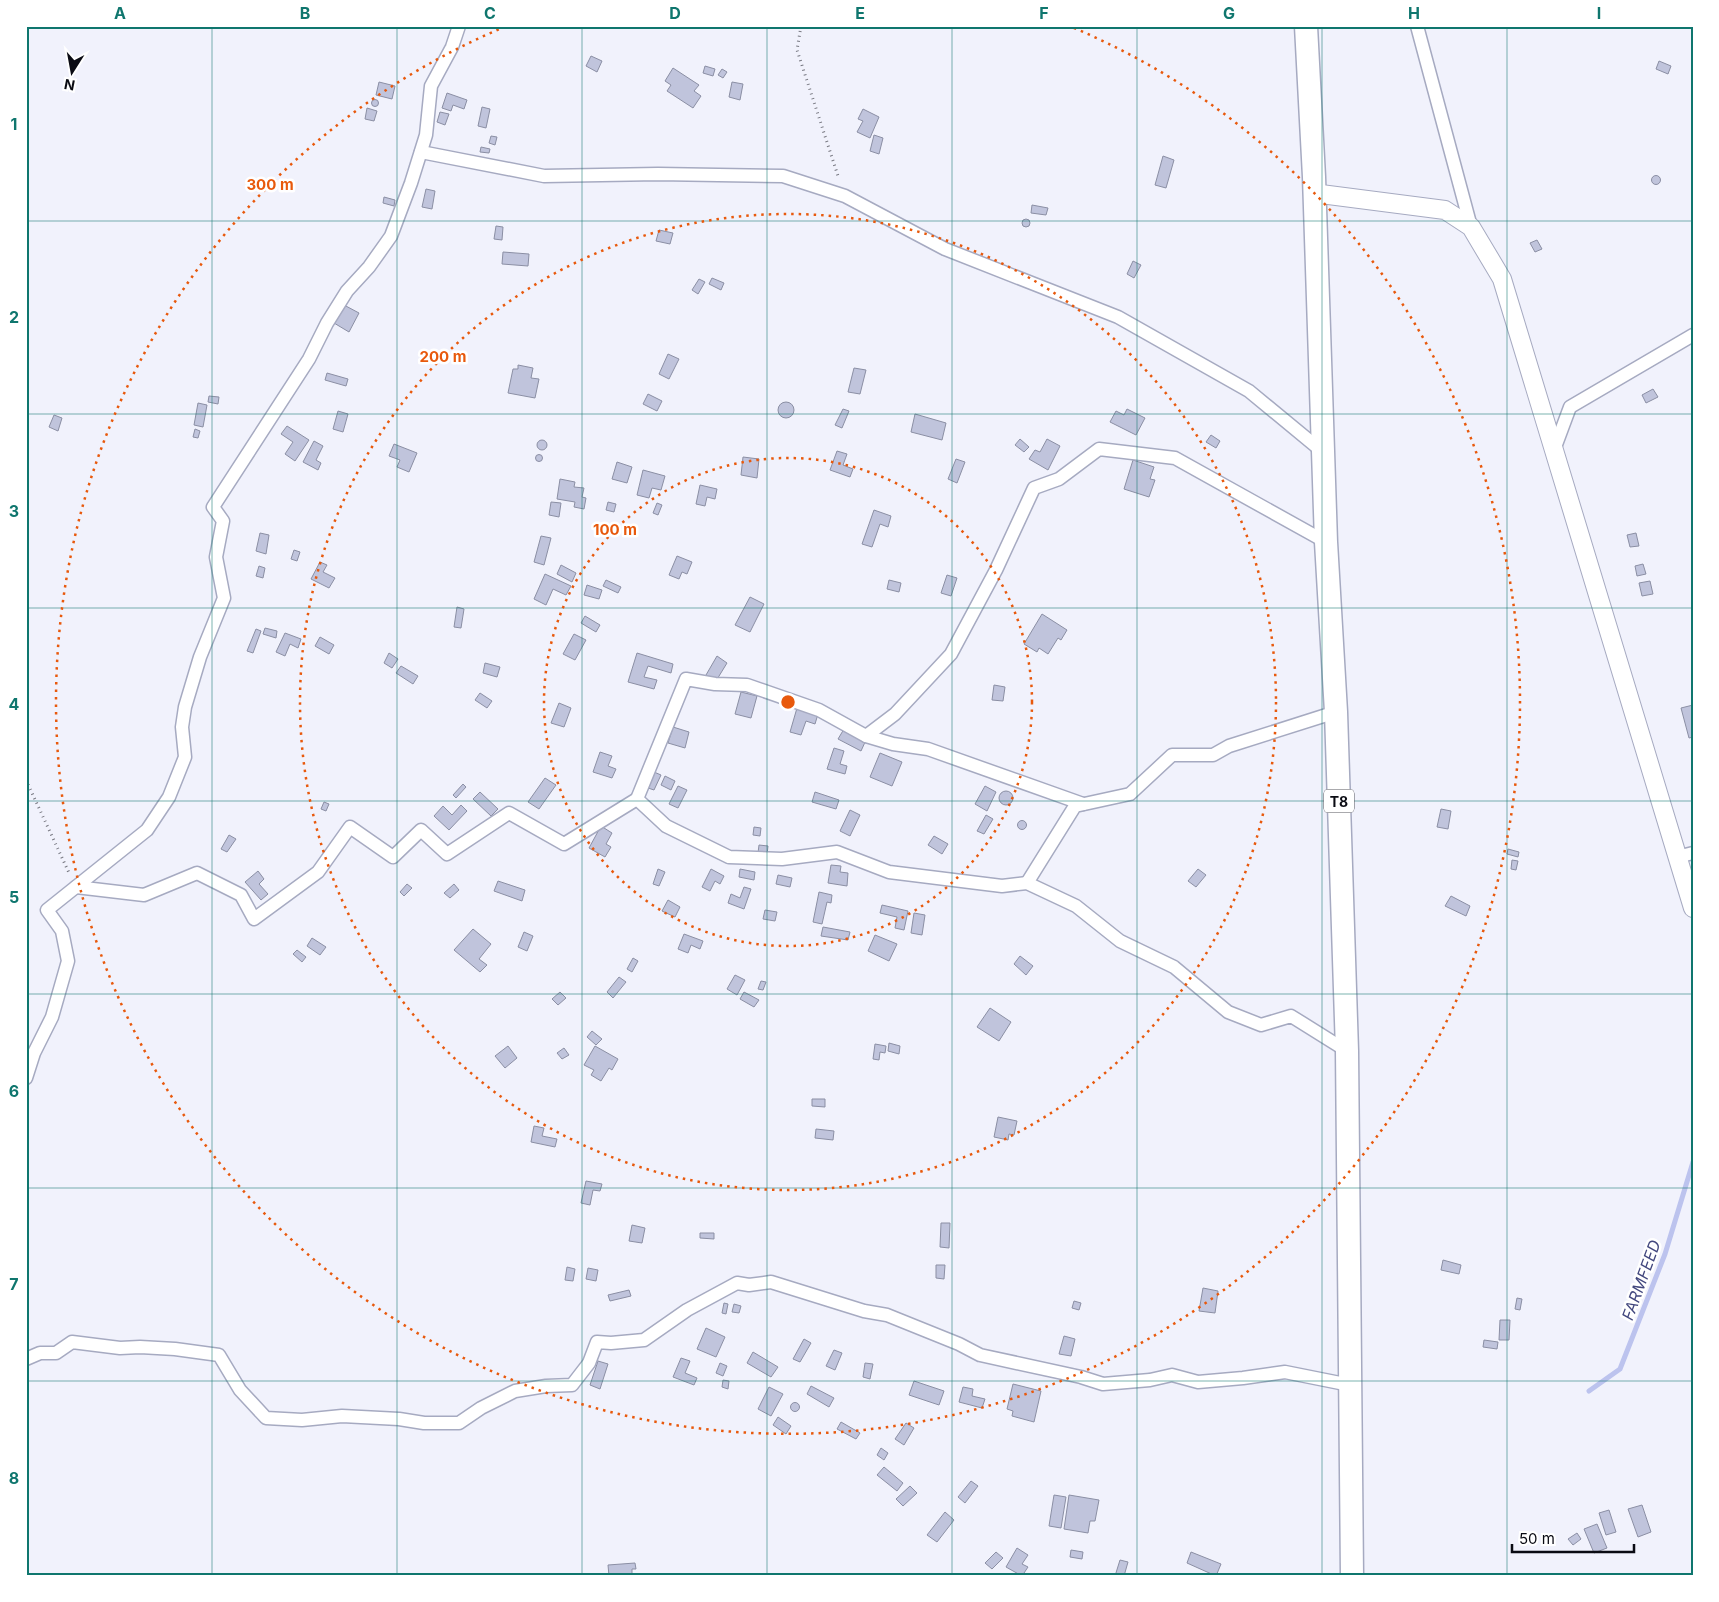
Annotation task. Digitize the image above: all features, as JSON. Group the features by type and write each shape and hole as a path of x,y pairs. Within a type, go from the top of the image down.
{"highway":[{"name":"T8","path":"1306,26 1326,542 1336,712 1346,1051 1352,1576"}],"street":[{"path":"26,1078 34,1053 52,1017 68,961 62,931 47,910 147,830 169,797 185,757 182,726 185,707 200,657 224,598 216,557 223,520 213,507 309,359 327,323 347,290 369,267 391,236 411,183 426,135 431,86 452,47 459,26"},
{"path":"1417,26 1471,227 1502,279 1554,450 1685,855 1693,908"},
{"path":"421,152 544,176 658,174 782,176 845,196 945,249 1118,317 1249,391 1323,452"},
{"path":"1313,194 1444,210 1471,227"},
{"path":"1554,450 1570,407 1693,335"},
{"path":"866,736 894,714 952,654 996,570 1034,488 1059,479 1099,449 1176,458 1326,542"},
{"path":"76,887 144,895 197,873 241,895 254,919 318,872 350,827 393,857 421,830 447,854 509,813 564,844 637,798 686,679 715,684 747,685 819,710 866,736 893,744 928,749 1083,804"},
{"path":"1027,883 1074,806 1130,794 1172,755 1213,755 1229,746 1336,712"},
{"path":"637,798 666,826 729,857 782,859 837,852 888,872 1002,886 1027,883 1076,906 1120,941 1174,967 1228,1012 1261,1025 1291,1016 1346,1051"},
{"path":"26,1359 40,1353 56,1353 72,1342 120,1348 175,1349 220,1354 240,1390 266,1418 302,1420 342,1416 399,1419 424,1423 459,1423 481,1408 515,1391 546,1386 572,1385 589,1363 597,1342 611,1343 644,1340 686,1310 737,1283 748,1285 771,1282 864,1311 886,1315 959,1344 980,1355 1081,1377 1103,1384 1142,1381 1172,1375 1198,1382 1285,1372 1350,1385"}],"path":[{"path":"801,26 798,50 845,196"},
{"path":"26,780 76,887"}],"building":[{"path":"591,56 602,61 597,72 586,66"},
{"path":"1659,61 1671,66 1668,74 1656,69"},
{"path":"705,66 715,69 713,76 703,73"},
{"path":"673,68 699,85 694,91 701,96 693,108 667,91 671,85 665,81"},
{"path":"722,69 727,72 723,78 718,75"},
{"path":"379,82 395,86 392,99 376,95"},
{"path":"732,82 743,84 740,100 729,97"},
{"path":"447,93 467,100 464,109 453,105 451,111 442,108"},
{"path":"375,99 379,103 375,107 371,103"},
{"path":"482,107 490,109 486,128 478,126"},
{"path":"367,108 377,111 374,121 365,119"},
{"path":"863,109 879,117 870,138 857,132 863,121 858,119"},
{"path":"440,112 449,114 445,125 437,122"},
{"path":"874,135 883,138 879,154 870,151"},
{"path":"491,136 497,137 495,145 489,143"},
{"path":"481,147 490,149 489,153 480,152"},
{"path":"1163,156 1174,160 1166,188 1155,185"},
{"path":"1656,175 1661,180 1656,185 1651,180"},
{"path":"426,189 435,191 432,209 422,207"},
{"path":"384,197 395,200 394,206 383,203"},
{"path":"1032,205 1048,208 1046,215 1031,213"},
{"path":"1026,219 1030,223 1026,227 1022,223"},
{"path":"496,226 503,227 502,240 494,239"},
{"path":"659,230 673,233 670,244 656,241"},
{"path":"1537,240 1542,249 1535,252 1530,243"},
{"path":"503,252 529,254 528,266 502,264"},
{"path":"1133,261 1141,265 1134,278 1127,274"},
{"path":"712,278 724,283 721,290 709,284"},
{"path":"699,279 705,282 698,294 692,290"},
{"path":"344,305 359,313 349,332 334,323"},
{"path":"668,354 679,359 669,379 659,374"},
{"path":"518,365 533,368 531,378 539,379 535,398 508,393 513,369 518,369"},
{"path":"854,368 866,370 860,394 848,392"},
{"path":"327,373 348,379 346,386 325,380"},
{"path":"1653,389 1658,397 1646,403 1642,395"},
{"path":"648,394 662,401 657,411 643,404"},
{"path":"209,396 219,397 218,404 208,402"},
{"path":"786,402 794,410 786,418 778,410"},
{"path":"198,403 207,405 203,427 194,425"},
{"path":"843,409 849,411 842,428 835,425"},
{"path":"1127,409 1145,418 1136,435 1110,422 1116,411 1124,415"},
{"path":"338,411 348,414 343,432 333,429"},
{"path":"915,414 946,423 942,440 911,432"},
{"path":"54,415 62,418 58,431 49,427"},
{"path":"287,426 309,440 295,461 285,454 293,442 281,434"},
{"path":"195,429 200,431 198,438 193,437"},
{"path":"1211,435 1220,441 1216,448 1206,442"},
{"path":"1020,439 1029,447 1024,452 1015,445"},
{"path":"1047,439 1060,446 1048,470 1029,459 1035,450 1040,452"},
{"path":"540,440 544,440 547,445 546,449 540,450 537,447 537,443"},
{"path":"314,441 323,446 316,460 321,463 318,470 303,462"},
{"path":"394,444 417,453 409,472 397,467 400,460 389,456"},
{"path":"837,451 847,454 843,465 853,469 850,477 830,470"},
{"path":"539,454 543,458 539,462 535,458"},
{"path":"743,457 759,459 757,478 741,475"},
{"path":"956,459 965,462 957,483 948,479"},
{"path":"1133,460 1154,467 1150,479 1155,480 1149,497 1124,489"},
{"path":"617,462 632,467 627,483 612,479"},
{"path":"643,470 665,476 661,490 652,488 649,498 637,495"},
{"path":"560,479 575,482 574,487 584,488 582,497 586,498 584,509 574,507 575,502 557,499"},
{"path":"700,485 717,489 715,499 707,497 705,506 696,504"},
{"path":"551,502 561,503 559,517 549,515"},
{"path":"608,502 616,504 614,512 606,510"},
{"path":"657,503 662,505 658,515 653,513"},
{"path":"874,510 891,516 888,527 880,524 872,547 862,544"},
{"path":"260,533 269,535 266,554 256,551"},
{"path":"1636,533 1639,546 1630,547 1627,535"},
{"path":"541,536 551,538 544,565 534,562"},
{"path":"294,550 300,552 297,561 291,559"},
{"path":"677,556 692,562 687,574 682,572 679,579 669,575"},
{"path":"320,562 327,565 323,572 335,578 329,588 311,579"},
{"path":"1643,564 1646,574 1637,576 1635,566"},
{"path":"561,565 576,573 572,582 557,574"},
{"path":"259,566 265,568 263,578 256,576"},
{"path":"545,574 571,586 566,595 553,589 546,605 534,599"},
{"path":"947,575 957,578 951,596 941,593"},
{"path":"606,580 621,587 618,593 603,586"},
{"path":"889,580 901,583 899,592 887,589"},
{"path":"1650,581 1653,594 1642,596 1639,583"},
{"path":"587,585 602,590 599,599 584,595"},
{"path":"750,597 764,604 750,632 735,625"},
{"path":"457,607 464,609 461,628 454,627"},
{"path":"1042,614 1067,630 1061,640 1058,638 1048,654 1039,648 1037,652 1024,644"},
{"path":"585,616 600,625 596,632 581,623"},
{"path":"265,628 277,631 276,638 263,634"},
{"path":"256,629 261,631 253,653 247,651"},
{"path":"285,633 301,639 298,648 290,644 285,656 276,652"},
{"path":"574,634 586,640 575,660 563,654"},
{"path":"320,637 334,645 329,654 315,646"},
{"path":"389,653 398,659 392,668 384,663"},
{"path":"637,653 673,664 671,673 648,666 644,677 657,680 654,689 628,682"},
{"path":"717,656 727,663 716,681 706,675"},
{"path":"485,663 500,667 497,677 483,673"},
{"path":"401,666 418,676 413,684 396,673"},
{"path":"994,685 1005,687 1003,701 992,700"},
{"path":"741,692 757,696 751,718 735,714"},
{"path":"480,693 492,701 487,708 475,700"},
{"path":"559,703 571,708 564,727 551,723"},
{"path":"1693,705 1693,737 1689,738 1681,708"},
{"path":"797,708 818,714 815,724 806,721 801,735 790,732"},
{"path":"673,727 689,732 685,748 668,743"},
{"path":"844,729 866,740 861,751 838,739"},
{"path":"834,748 844,751 840,764 847,766 845,774 827,769"},
{"path":"600,752 612,756 608,766 616,769 612,778 593,772"},
{"path":"880,753 902,762 892,786 870,777"},
{"path":"654,772 661,775 654,790 648,788"},
{"path":"665,776 675,781 671,790 661,785"},
{"path":"545,778 556,785 539,809 528,802"},
{"path":"463,784 466,787 456,798 453,795"},
{"path":"678,786 687,790 678,808 669,804"},
{"path":"985,786 996,792 987,811 975,804"},
{"path":"1006,791 1011,793 1013,798 1011,803 1006,805 1001,803 999,798 1001,793"},
{"path":"480,792 498,809 491,816 473,799"},
{"path":"815,792 839,800 836,809 812,802"},
{"path":"324,802 329,804 326,811 321,809"},
{"path":"461,805 467,811 449,830 434,816 443,806 452,815"},
{"path":"1441,809 1451,811 1448,829 1437,827"},
{"path":"850,810 860,815 850,836 840,831"},
{"path":"986,815 993,819 984,834 977,831"},
{"path":"1022,820 1027,825 1022,830 1017,825"},
{"path":"601,826 612,833 606,844 611,847 605,857 589,848"},
{"path":"754,827 761,828 760,836 753,835"},
{"path":"229,835 236,839 227,852 221,849"},
{"path":"934,836 948,844 942,854 928,845"},
{"path":"759,845 768,846 767,855 758,853"},
{"path":"1508,849 1519,852 1518,857 1507,854"},
{"path":"1512,860 1518,861 1516,870 1511,869"},
{"path":"831,865 841,866 840,872 848,873 847,886 828,883"},
{"path":"658,869 665,872 659,886 653,884"},
{"path":"711,869 724,876 720,884 715,881 710,891 702,887"},
{"path":"740,869 755,872 754,880 739,877"},
{"path":"1198,869 1206,875 1196,887 1188,881"},
{"path":"258,871 264,879 259,884 268,894 261,900 245,882"},
{"path":"778,875 792,878 790,887 776,884"},
{"path":"498,881 525,890 522,901 494,891"},
{"path":"407,884 412,888 404,896 400,892"},
{"path":"454,884 459,890 450,898 444,893"},
{"path":"744,887 751,889 744,909 728,903 731,894 740,898"},
{"path":"819,892 832,895 831,903 827,902 822,924 813,922"},
{"path":"1451,896 1470,906 1466,916 1445,906"},
{"path":"668,900 680,907 675,917 662,911"},
{"path":"882,905 908,911 904,930 895,928 897,917 880,913"},
{"path":"765,910 777,912 775,921 763,919"},
{"path":"914,913 925,915 922,935 911,933"},
{"path":"823,927 850,932 848,940 821,936"},
{"path":"473,929 491,944 479,959 487,965 480,972 454,950"},
{"path":"524,932 533,936 527,951 518,947"},
{"path":"684,934 703,941 700,949 691,945 688,953 678,949"},
{"path":"875,935 897,944 889,961 868,951"},
{"path":"312,938 326,947 320,955 307,946"},
{"path":"297,950 306,957 302,962 293,954"},
{"path":"1020,956 1033,966 1026,975 1014,964"},
{"path":"633,958 638,961 632,972 627,969"},
{"path":"735,975 745,980 737,995 727,989"},
{"path":"619,977 626,982 613,998 607,992"},
{"path":"761,981 766,982 763,990 758,989"},
{"path":"560,992 566,998 558,1005 552,999"},
{"path":"744,992 759,1000 754,1007 740,999"},
{"path":"990,1008 1011,1022 999,1041 977,1027"},
{"path":"592,1031 602,1039 596,1045 587,1037"},
{"path":"889,1043 900,1046 899,1054 888,1051"},
{"path":"875,1044 886,1046 885,1053 880,1052 879,1060 873,1059"},
{"path":"508,1046 517,1058 505,1068 495,1056"},
{"path":"595,1046 618,1059 612,1070 609,1068 601,1081 591,1075 594,1070 584,1065"},
{"path":"564,1048 569,1055 562,1059 557,1053"},
{"path":"812,1099 825,1099 825,1107 812,1106"},
{"path":"998,1117 1017,1121 1014,1135 1009,1134 1008,1140 994,1137"},
{"path":"534,1126 544,1128 542,1136 557,1139 555,1147 531,1142"},
{"path":"816,1129 834,1131 833,1140 815,1138"},
{"path":"586,1181 602,1184 600,1191 593,1190 590,1205 581,1203"},
{"path":"941,1223 950,1223 949,1248 940,1247"},
{"path":"632,1225 645,1228 642,1243 629,1241"},
{"path":"700,1233 714,1233 714,1239 700,1238"},
{"path":"1443,1260 1461,1265 1459,1274 1441,1270"},
{"path":"936,1265 945,1265 944,1279 936,1278"},
{"path":"567,1267 575,1269 573,1281 565,1280"},
{"path":"588,1268 598,1270 596,1281 586,1279"},
{"path":"1203,1288 1218,1291 1215,1313 1199,1311"},
{"path":"629,1290 631,1296 610,1301 608,1295"},
{"path":"1517,1298 1522,1299 1520,1310 1515,1309"},
{"path":"1074,1301 1081,1303 1079,1310 1072,1308"},
{"path":"724,1303 728,1304 726,1314 722,1313"},
{"path":"734,1304 741,1306 739,1313 732,1312"},
{"path":"1500,1320 1510,1320 1509,1340 1499,1340"},
{"path":"706,1328 725,1337 716,1357 697,1349"},
{"path":"1064,1336 1075,1339 1071,1356 1059,1354"},
{"path":"804,1339 811,1343 800,1362 793,1359"},
{"path":"1484,1340 1498,1342 1497,1349 1483,1347"},
{"path":"834,1350 842,1353 835,1370 826,1366"},
{"path":"753,1352 778,1367 771,1377 747,1363"},
{"path":"681,1358 690,1361 685,1373 697,1378 694,1385 673,1377"},
{"path":"598,1361 608,1364 600,1389 590,1385"},
{"path":"720,1363 727,1366 723,1376 716,1373"},
{"path":"865,1363 873,1364 870,1379 863,1377"},
{"path":"723,1380 729,1381 728,1389 722,1387"},
{"path":"914,1381 944,1391 939,1405 909,1395"},
{"path":"1013,1384 1041,1391 1034,1422 1012,1416 1013,1411 1007,1409"},
{"path":"811,1386 834,1398 829,1407 807,1394"},
{"path":"769,1387 783,1394 771,1416 758,1409"},
{"path":"963,1387 973,1389 972,1396 985,1399 982,1408 959,1402"},
{"path":"795,1402 800,1407 795,1412 790,1407"},
{"path":"778,1417 791,1426 786,1434 773,1425"},
{"path":"841,1422 860,1433 856,1439 837,1429"},
{"path":"906,1423 914,1428 904,1445 895,1439"},
{"path":"881,1448 888,1453 884,1460 877,1455"},
{"path":"884,1467 903,1483 897,1491 877,1475"},
{"path":"971,1481 978,1486 965,1503 958,1497"},
{"path":"910,1486 917,1493 903,1506 896,1499"},
{"path":"1054,1495 1066,1497 1061,1528 1049,1526"},
{"path":"1069,1495 1099,1500 1095,1521 1090,1521 1088,1533 1064,1529"},
{"path":"1642,1505 1651,1532 1638,1537 1628,1509"},
{"path":"1609,1510 1616,1532 1606,1535 1599,1513"},
{"path":"945,1512 954,1520 937,1542 927,1535"},
{"path":"1597,1524 1607,1548 1594,1553 1584,1529"},
{"path":"1577,1533 1581,1539 1573,1545 1568,1539"},
{"path":"1017,1548 1028,1555 1022,1564 1028,1567 1022,1576 1006,1567"},
{"path":"1071,1550 1083,1552 1082,1559 1070,1557"},
{"path":"996,1552 1003,1558 992,1569 985,1563"},
{"path":"1191,1552 1221,1564 1216,1576 1187,1563"},
{"path":"1120,1560 1128,1562 1124,1576 1115,1576"},
{"path":"635,1563 636,1569 632,1569 632,1575 609,1576 608,1565"}],"waterway":[{"name":"FARMFEED","path":"1589,1391 1620,1369 1665,1254 1693,1162"}]}
